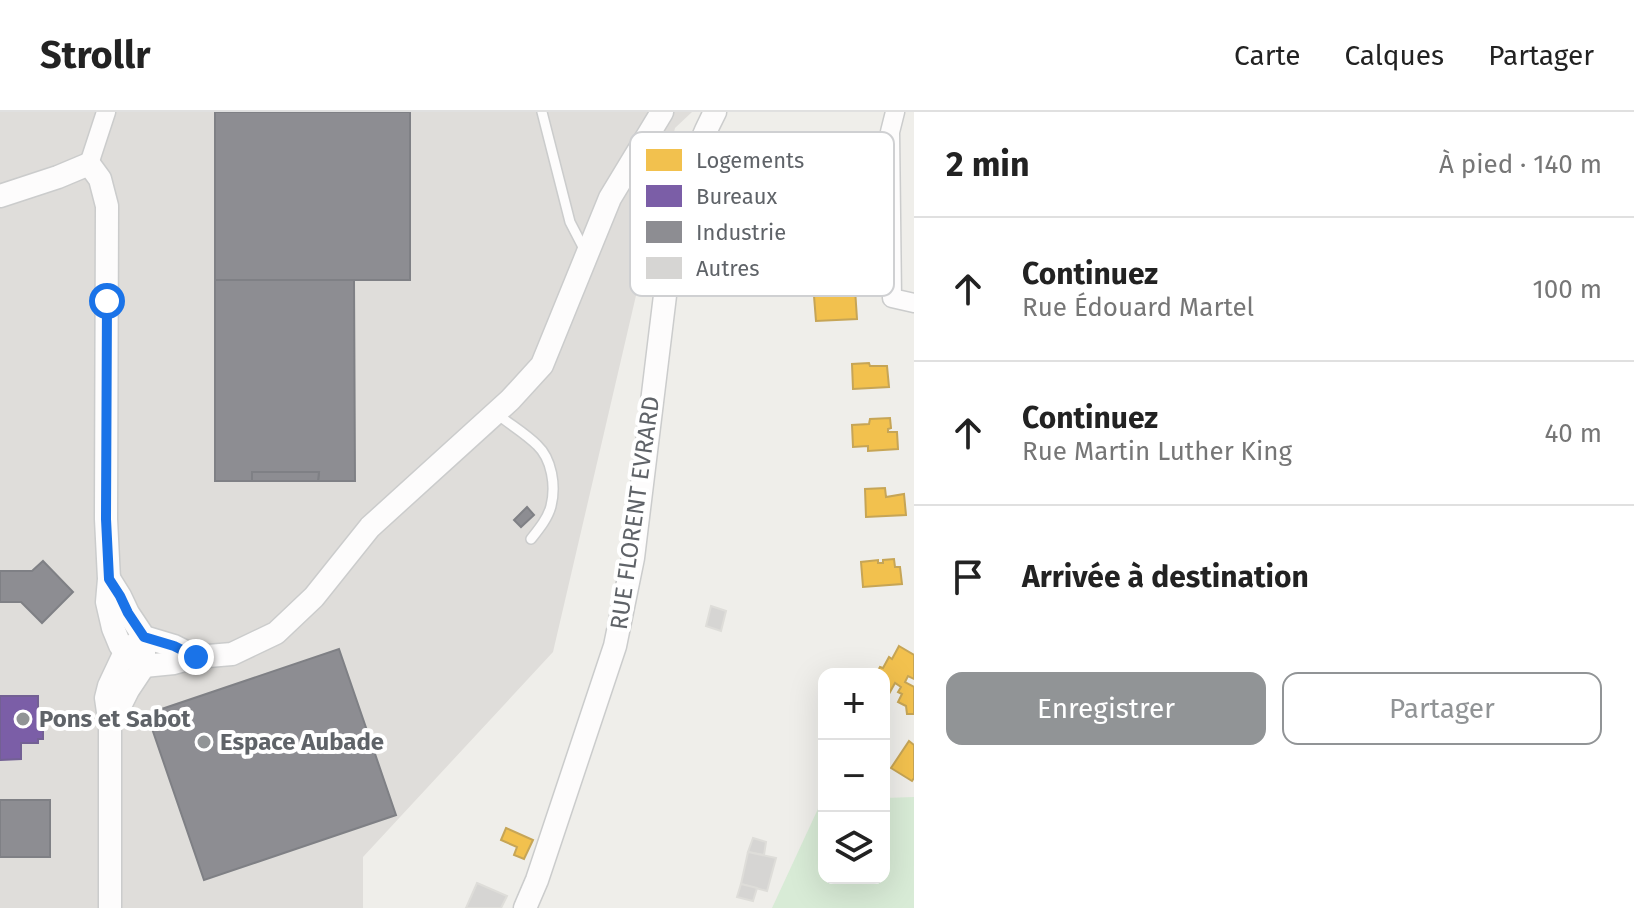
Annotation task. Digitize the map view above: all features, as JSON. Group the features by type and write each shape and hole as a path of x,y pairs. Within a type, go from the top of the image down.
{"street":[{"path":"0,196 89,164 106,112"},
{"path":"650,132 662,112"},
{"name":"RUE FLORENT EVRARD","path":"705,132 715,112"},
{"path":"890,132 895,112"},
{"path":"89,164 100,179 107,206 107,602 113,628 125,652 144,666 232,654 276,633 314,597 370,527 496,413 542,365 610,198 630,165"},
{"name":"RUE FLORENT EVRARD","path":"525,908 615,646 633,558 665,296"},
{"path":"892,296 914,303"},
{"path":"109,579 144,637 196,657"},
{"path":"110,908 110,726 106,698 125,652 144,637"},
{"path":"110,726 144,666 144,637"}],"lane":[{"path":"542,112 570,222 588,256"},
{"path":"496,413 539,447 548,461 553,483 551,506 531,539"}],"shaded area":[{"path":"0,112 692,112 674,132 630,132 630,296 636,296 553,652 363,857 363,908 0,908"}],"green space":[{"path":"914,797 914,908 772,908 818,809 818,884 890,884 890,798"}],"building: Logements":[{"path":"814,296 855,296 857,319 816,321"},
{"path":"869,363 870,366 887,366 889,387 853,389 852,364"},
{"path":"890,418 891,428 888,432 897,432 898,449 868,451 868,446 853,447 852,425 869,424 870,419"},
{"path":"885,488 886,497 904,494 906,515 866,517 865,489"},
{"path":"894,559 895,567 900,567 902,584 863,587 861,562 878,560 878,563 883,563 883,560"},
{"path":"899,646 914,655 914,679 908,676 905,682 914,687 914,714 907,714 906,706 898,702 901,687 895,683 890,692 890,668 883,668 889,657 892,659"},
{"path":"909,741 914,745 912,781 891,768"},
{"path":"506,828 533,840 524,859 514,855 517,847 501,840"}],"building: Bureaux":[{"path":"0,696 38,696 38,729 43,729 43,739 38,739 38,743 21,743 21,759 0,760"}],"building: Industrie":[{"path":"215,112 410,112 410,280 215,280"},
{"path":"215,280 354,280 355,481 318,481 319,472 252,472 252,481 215,481"},
{"path":"252,472 319,472 318,481 252,481"},
{"path":"527,507 534,515 521,527 514,520"},
{"path":"43,561 73,592 42,623 21,602 0,602 0,571 32,571"},
{"path":"339,649 396,815 204,880 147,714"},
{"path":"0,800 50,800 50,857 0,857"}],"building: Autres":[{"path":"711,606 726,611 721,631 706,626"},
{"path":"753,838 766,842 764,855 748,852"},
{"path":"748,852 776,858 767,891 741,884"},
{"path":"477,883 507,896 501,908 466,908"},
{"path":"741,884 757,888 753,901 737,897"}],"place":[{"name":"Pons et Sabot","path":"23,719"},
{"name":"Espace Aubade","path":"204,742"}],"route":[{"path":"107,301 106,519 109,579 144,637 196,657"}]}
